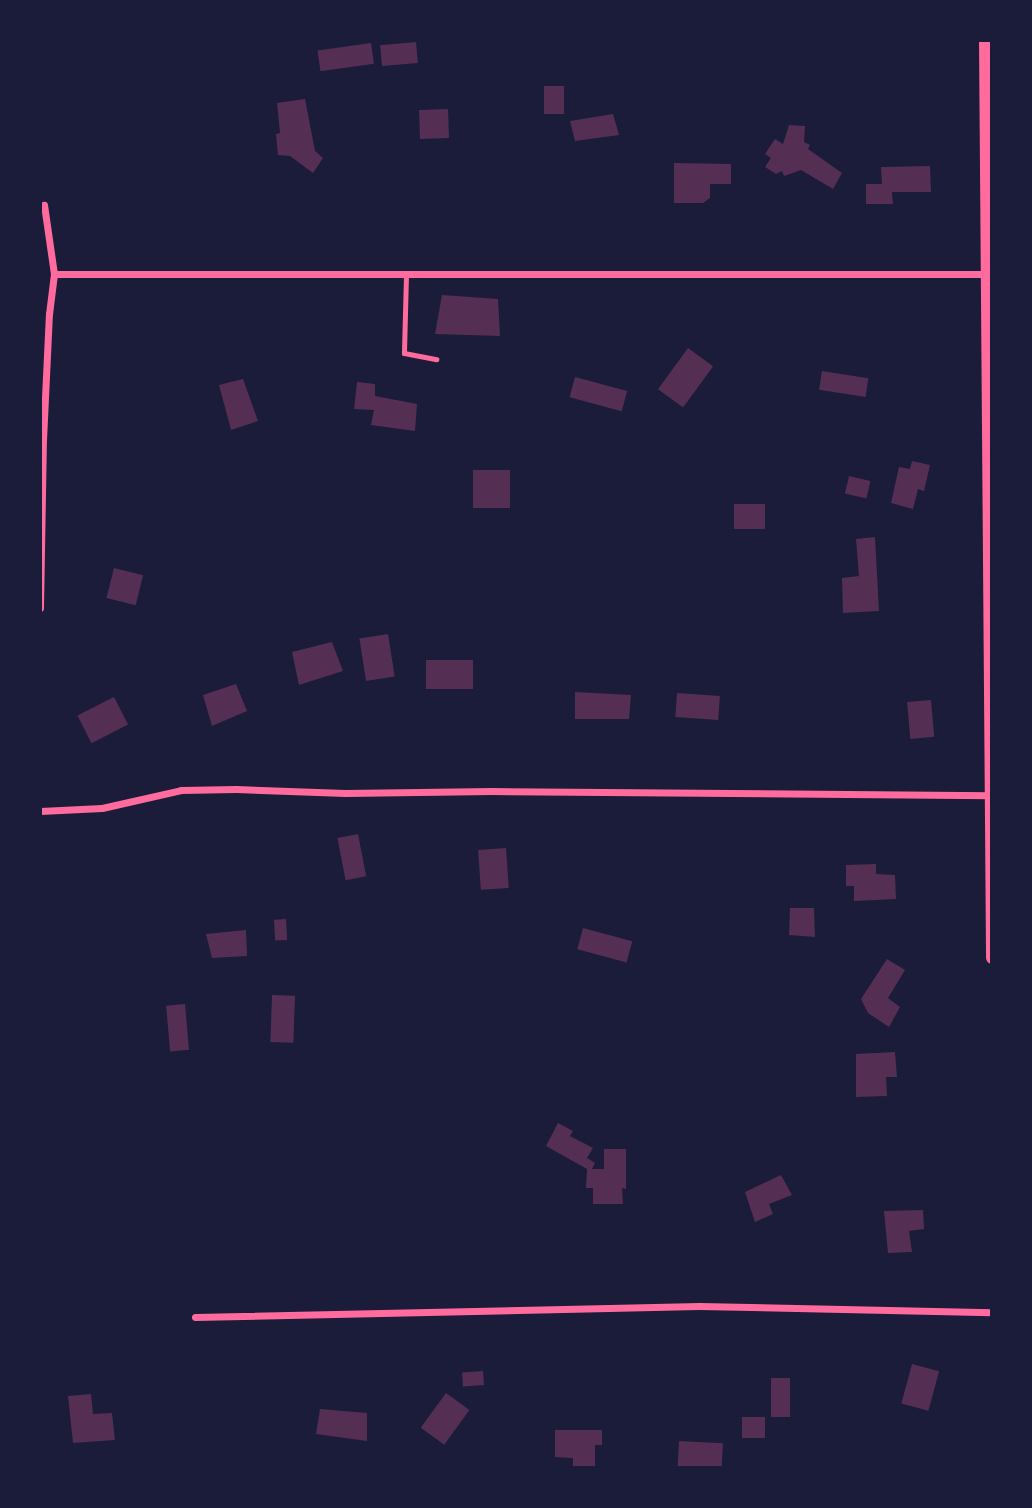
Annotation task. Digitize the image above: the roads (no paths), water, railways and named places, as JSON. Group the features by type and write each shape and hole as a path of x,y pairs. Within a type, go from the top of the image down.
{"street":[{"path":"985,40 992,958"},
{"path":"40,608 44,427 49,314 54,274 44,205"},
{"path":"54,274 988,279"},
{"path":"40,811 102,808 181,790 236,789 345,793 492,791 991,795"},
{"path":"195,1317 698,1307 992,1312"}],"lane":[{"path":"406,275 404,353 436,359"}]}
